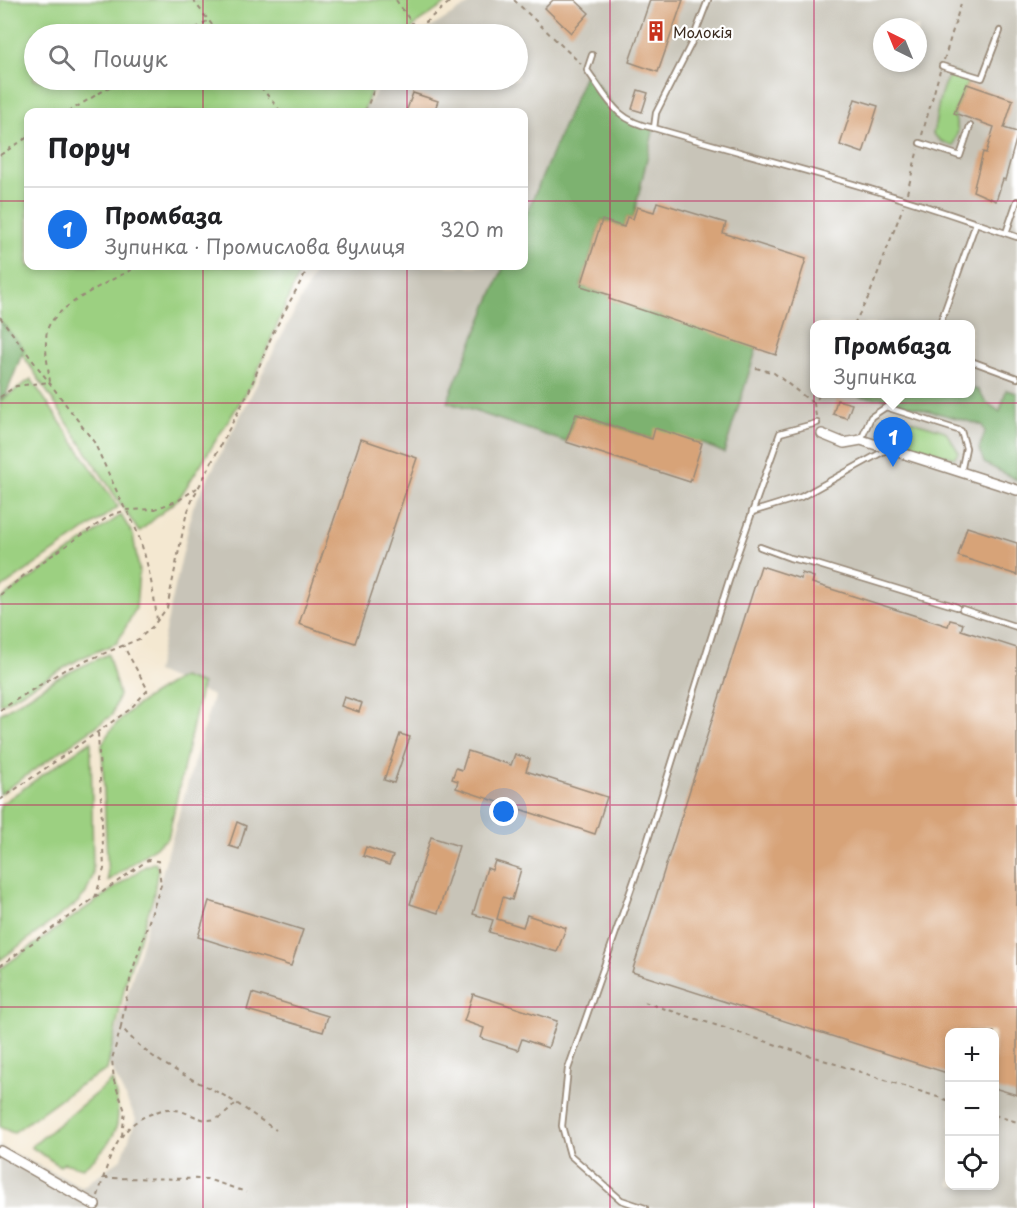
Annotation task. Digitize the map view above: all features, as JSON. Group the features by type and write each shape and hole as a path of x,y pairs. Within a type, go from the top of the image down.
{"street":[{"path":"822,434 844,444 861,440 1017,490"},
{"path":"0,1151 96,1206"}],"lane":[{"path":"654,128 656,114 691,44 708,0"},
{"path":"942,66 982,78 1000,31"},
{"path":"592,55 587,70 620,116 637,125 906,198 1017,237"},
{"path":"920,143 960,156 970,126"},
{"path":"1006,234 1017,201"},
{"path":"941,320 976,223"},
{"path":"975,362 1017,378"},
{"path":"861,440 871,417 886,407 962,431 966,448 961,472"},
{"path":"645,1208 621,1200 570,1155 562,1126 568,1069 644,852 752,512 780,433 817,423"},
{"path":"752,512 801,497 889,449"},
{"path":"760,546 790,558 816,564 1017,627"}],"path":[{"path":"194,0 211,24"},
{"path":"396,0 413,24"},
{"path":"424,24 452,0"},
{"path":"513,0 587,70"},
{"path":"856,320 869,296 906,198 962,0"},
{"path":"202,24 208,20"},
{"path":"75,108 104,90"},
{"path":"263,90 278,108"},
{"path":"367,108 374,90"},
{"path":"0,155 24,140"},
{"path":"50,382 47,329 55,317 81,298 132,270"},
{"path":"0,710 64,669 138,639 157,622 167,608 186,516 199,486 249,391 272,335 307,270"},
{"path":"0,317 94,442 131,515 150,575 157,622"},
{"path":"756,368 774,373 814,404"},
{"path":"0,398 16,386 50,382"},
{"path":"0,595 32,569 111,515 127,510 155,509 179,500 199,486"},
{"path":"0,800 129,711 148,690 123,645"},
{"path":"95,898 104,869 98,732"},
{"path":"0,966 148,860 160,864 160,885 131,975 112,1059 114,1081 125,1111 121,1137"},
{"path":"644,1002 945,1099"},
{"path":"121,1026 155,1058 193,1082 236,1104 276,1130"},
{"path":"96,1206 109,1159 131,1124 166,1108 180,1111 197,1119 210,1120 227,1114 236,1104"},
{"path":"999,1117 1017,1122"},
{"path":"103,1178 207,1179 246,1192"}],"shaded area":[{"path":"476,0 1017,0 1017,1208 0,1208 0,1146 82,1187 122,1158 136,1119 108,1061 213,696 156,672 193,507 316,270 528,270 528,108 366,108 377,90 528,90 528,24 436,24"}],"green space":[{"path":"0,0 451,0 416,24 24,24 24,90 372,90 365,108 24,108 24,270 300,270 253,382 180,497 139,532 21,352 0,326"},
{"path":"587,70 620,116 654,128 633,219 627,217 624,227 602,220 581,286 610,295 609,299 757,347 724,453 702,443 652,439 576,414 566,442 447,402 502,270 528,270 528,210"},
{"path":"953,72 962,75 968,81 954,113 958,131 953,146 941,141 933,134 941,92"},
{"path":"0,321 24,349 6,395 0,399"},
{"path":"31,379 118,507 0,589 0,401"},
{"path":"975,389 985,401 1000,412 1006,390 1017,393 1017,480 984,463 979,449 985,432 982,425 881,398 975,398"},
{"path":"912,421 945,431 959,452 954,458 881,435 885,422"},
{"path":"121,515 133,535 139,570 136,608 117,643 81,658 0,705 0,600"},
{"path":"108,654 119,695 112,715 0,794 0,714 57,678"},
{"path":"182,677 202,684 168,838 108,881 102,745 108,734 126,714 148,697"},
{"path":"91,741 93,875 86,893 77,903 0,960 0,805"},
{"path":"155,862 158,869 153,898 126,980 107,1070 78,1086 13,1133 0,1127 0,969 144,867"},
{"path":"112,1080 118,1108 116,1130 104,1148 83,1168 64,1163 60,1166 31,1147"}],"building":[{"path":"553,0 575,0 589,13 571,33 545,8"},
{"name":"Молокія","path":"650,0 683,0 658,72 629,62"},
{"path":"967,84 1013,100 1004,128 1017,132 1017,136 1005,180 1003,179 996,201 973,191 983,152 986,153 994,127 954,113"},
{"path":"638,90 648,93 642,112 632,109"},
{"path":"413,93 438,101 435,108 407,108"},
{"path":"855,99 878,106 863,153 840,145"},
{"path":"657,202 726,223 723,233 806,259 776,355 609,299 610,295 581,286 602,220 624,227 627,217 633,219 637,207 654,212"},
{"path":"837,400 852,404 847,418 833,414"},
{"path":"576,414 652,439 655,428 702,443 690,482 566,442"},
{"path":"361,439 417,458 355,643 299,624"},
{"path":"967,527 1017,543 1017,575 958,556"},
{"path":"761,566 801,579 802,573 814,577 812,583 948,626 950,620 958,622 963,624 961,630 1017,648 1017,1095 999,1090 999,1028 945,1028 945,1072 632,972"},
{"path":"344,697 362,703 359,712 341,706"},
{"path":"400,734 410,737 394,783 384,780"},
{"path":"468,751 511,765 515,754 530,759 526,771 607,797 595,834 456,788 458,781 452,779 456,768 462,770"},
{"path":"237,822 246,826 239,849 229,846"},
{"path":"431,837 459,846 438,913 410,904"},
{"path":"366,847 393,856 389,865 363,856"},
{"path":"495,861 521,869 512,900 503,897 497,919 523,927 527,915 566,928 557,952 489,932 493,920 473,914 487,868 492,870"},
{"path":"209,901 303,930 291,966 198,937"},
{"path":"252,993 328,1016 323,1032 247,1010"},
{"path":"473,994 557,1021 548,1048 522,1039 518,1050 481,1038 484,1028 464,1021"}],"place":[{"name":"Молокія","path":"656,31"},
{"name":"Промбаза","path":"893,467"}]}
